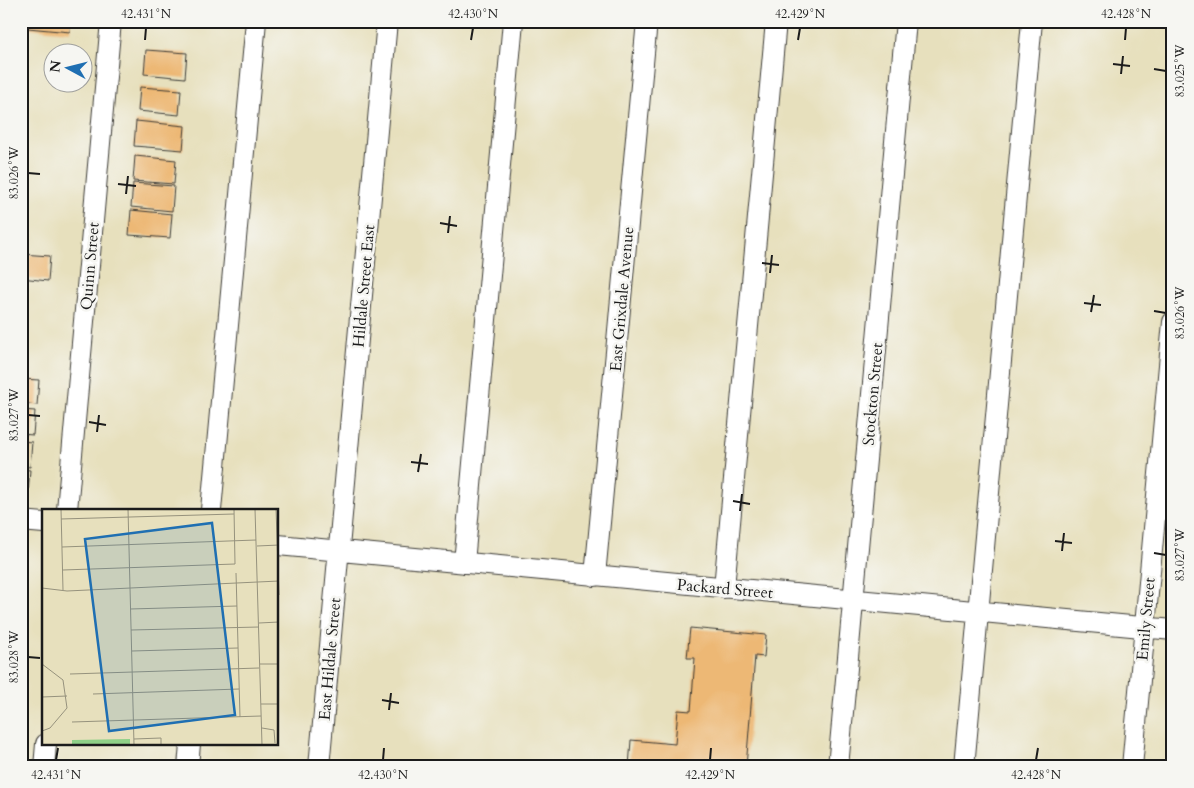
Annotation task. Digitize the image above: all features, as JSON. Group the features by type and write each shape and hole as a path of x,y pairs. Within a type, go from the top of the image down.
{"street":[{"name":"Quinn Street","path":"67,509 111,21"},
{"path":"211,509 256,21"},
{"name":"Hildale Street East","path":"338,551 387,21"},
{"path":"464,563 514,21"},
{"name":"East Grixdale Avenue","path":"595,576 647,21"},
{"path":"724,588 776,21"},
{"name":"Stockton Street","path":"838,767 906,21"},
{"path":"964,767 1032,21"},
{"name":"Emily Street","path":"1132,767 1173,322"},
{"path":"21,521 42,523"},
{"name":"Packard Street","path":"279,545 1173,630"},
{"name":"East Hildale Street","path":"319,767 338,551"},
{"path":"44,767 46,746"},
{"path":"188,767 190,746"}],"building":[{"path":"29,21 71,21 70,32 28,28"},
{"path":"146,50 187,53 185,78 144,74"},
{"path":"140,87 181,90 179,115 138,111"},
{"path":"136,121 185,126 183,150 134,146"},
{"path":"135,156 176,160 174,184 133,181"},
{"path":"133,183 174,186 172,211 131,207"},
{"path":"131,210 172,214 170,238 129,235"},
{"path":"21,254 50,256 48,281 21,278"},
{"path":"21,379 39,380 37,405 21,403"},
{"path":"21,410 35,411 33,435 21,434"},
{"path":"21,441 32,442 30,467 21,466"},
{"path":"21,469 30,470 28,494 21,494"},
{"path":"690,628 766,635 764,657 755,656 746,767 629,767 631,740 675,744 678,710 691,711 695,658 687,658"}]}
